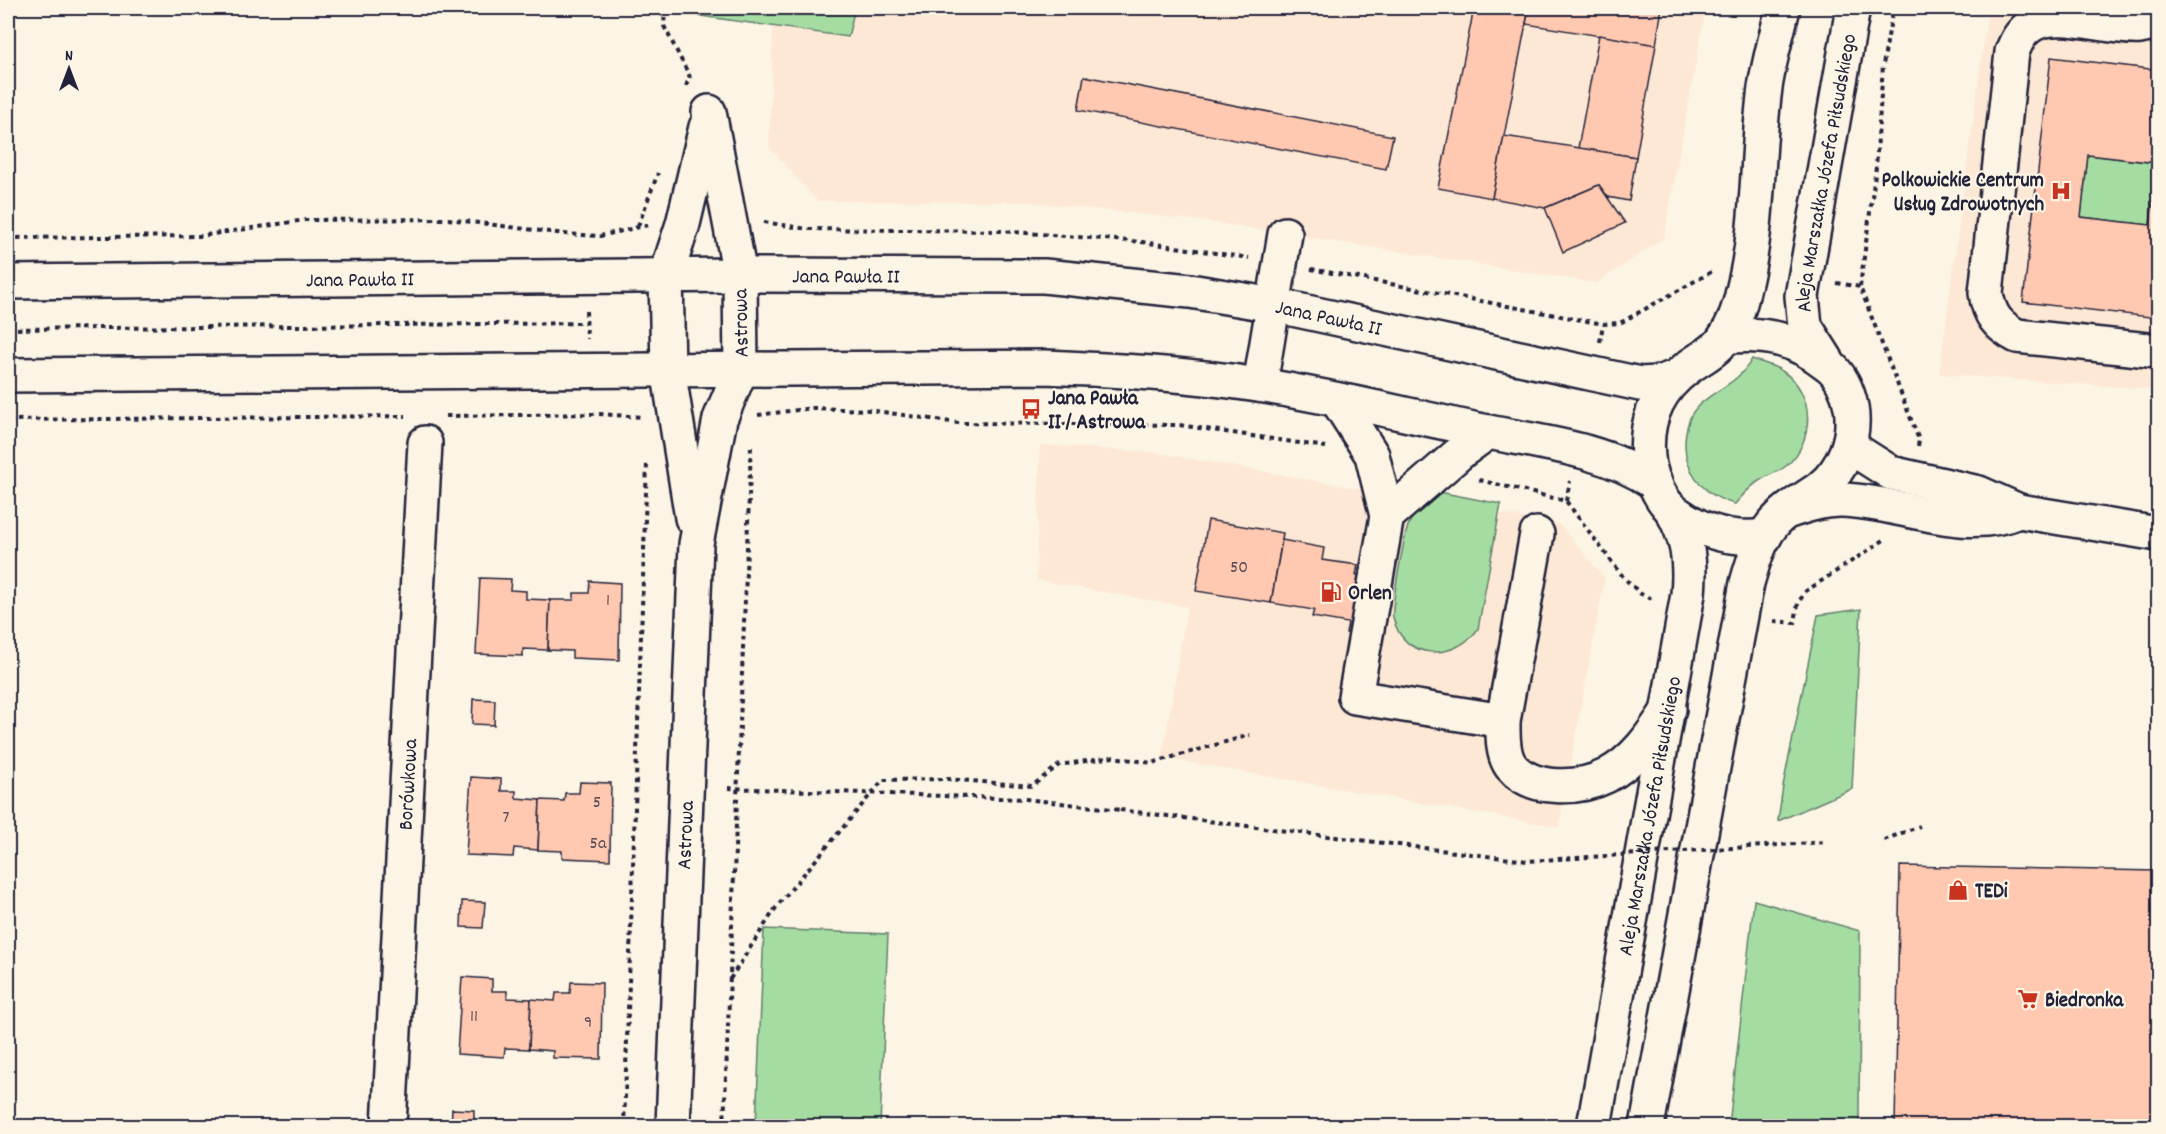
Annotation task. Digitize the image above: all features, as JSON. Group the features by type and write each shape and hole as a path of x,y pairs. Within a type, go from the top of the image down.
{"street":[{"path":"1663,496 1650,471 1647,436 1655,405 1673,378 1710,353 1725,337 1740,304 1749,270 1766,86 1783,8"},
{"name":"Aleja Marszałka Józefa Piłsudskiego","path":"1833,368 1814,343 1805,326 1802,296 1853,8"},
{"path":"2158,22 2140,27 2059,20 2042,21 2030,26 2018,38 2012,52 1986,293 1993,316 2003,328 2018,336 2158,351"},
{"name":"Astrowa","path":"673,1126 696,544 720,419 741,369 740,275 728,223 709,112"},
{"name":"Astrowa","path":"696,544 668,369 666,276 683,225 709,112"},
{"path":"1260,386 1286,234"},
{"name":"Jana Pawła II","path":"8,282 740,275 1044,276 1190,291 1274,305 1640,384 1658,383 1673,378"},
{"path":"1647,1126 1752,566 1775,524 1820,488 1833,474 1850,442 1853,417 1845,387 1833,368 1810,350 1778,338 1758,335 1725,337"},
{"path":"8,375 1045,367 1133,371 1260,386 1576,450 1618,463 1663,496 1701,529 1743,538 1812,504 1842,500 1969,519 1993,519 2019,511"},
{"path":"1337,400 1372,455 1387,516 1355,697 1503,721"},
{"path":"1387,516 1462,451 1488,432"},
{"path":"1850,442 1864,457 1891,473 1979,493 2019,511 2158,534"},
{"name":"Borówkowa","path":"388,1126 425,443"},
{"name":"Aleja Marszałka Józefa Piłsudskiego","path":"1594,1126 1669,709 1690,576 1687,543 1663,496"},
{"path":"1537,534 1503,721 1503,744 1510,765 1528,780 1548,784 1578,785 1606,776 1633,757 1654,733 1669,709"}],"path":[{"path":"665,8 664,26 709,112"},
{"path":"1860,287 1876,167 1883,65 1893,8"},
{"path":"8,238 200,236 305,220 436,219 600,236 638,226 683,225"},
{"path":"728,223 768,222 808,230 1001,231 1142,242 1251,258"},
{"path":"585,235 587,415"},
{"path":"1307,268 1604,324 1593,374"},
{"path":"8,329 586,323"},
{"path":"724,1126 752,439"},
{"path":"1474,479 1566,501 1576,450"},
{"path":"624,1126 648,453"},
{"path":"730,980 777,906 883,780 947,778 1032,786 1059,765 1113,757 1152,763 1251,735"},
{"path":"728,789 1026,799 1527,861 1827,842"},
{"path":"1884,840 1920,826"}],"shaded area":[{"path":"855,8 1706,8 1664,238 1597,283 1210,222 1030,202 817,201 769,147 773,26 847,37"},
{"name":"Polkowickie Centrum Usług Zdrowotnych","path":"1988,8 2158,8 2158,390 1939,374"},
{"path":"1040,445 1153,452 1559,524 1605,578 1559,827 1162,758 1187,607 1036,580"}],"green space":[{"path":"680,8 855,8 848,37 680,13"},
{"path":"2088,155 2157,163 2150,225 2081,217"},
{"path":"1752,359 1779,369 1793,380 1801,391 1808,417 1802,444 1796,456 1780,470 1754,484 1735,504 1713,494 1696,478 1686,457 1686,432 1691,416 1697,407 1740,375"},
{"path":"1439,492 1501,504 1478,629 1468,640 1456,647 1431,652 1418,649 1407,642 1399,632 1393,611 1398,572 1408,526 1417,511"},
{"path":"1861,609 1852,789 1778,821 1818,615"},
{"path":"1754,900 1860,931 1859,1126 1729,1126"},
{"path":"764,929 888,934 880,1126 756,1126"}],"building":[{"path":"1474,8 1529,8 1492,198 1438,188"},
{"path":"1529,8 1662,8 1656,45 1526,24"},
{"path":"1599,35 1656,45 1636,157 1578,148"},
{"path":"2051,57 2158,70 2158,318 2023,302","holes":["2088,155 2157,163 2150,225 2081,217"]},
{"path":"1084,76 1393,136 1386,169 1078,110"},
{"path":"1504,136 1636,157 1629,201 1608,197 1599,185 1545,208 1492,198"},
{"path":"1599,185 1625,223 1563,252 1545,208"},
{"path":"1208,520 1283,533 1271,603 1196,591"},
{"name":"Orlen","path":"1282,540 1324,548 1322,560 1358,565 1356,575 1390,581 1381,639 1346,633 1348,623 1312,617 1314,610 1271,603"},
{"path":"480,578 511,579 510,590 526,591 526,599 550,600 548,650 523,649 523,656 476,654"},
{"path":"590,581 620,583 619,660 572,658 572,651 548,650 550,600 574,600 574,593 589,593"},
{"path":"473,699 495,700 494,725 472,724"},
{"path":"471,777 501,779 501,791 516,791 516,798 540,800 538,850 514,848 513,857 466,855"},
{"path":"580,782 611,783 610,860 562,858 562,851 538,850 540,800 564,801 565,793 579,793"},
{"name":"Biedronka","path":"1900,866 2158,871 2158,1126 1895,1126"},
{"path":"462,901 485,902 483,928 461,927"},
{"path":"462,977 492,979 492,991 507,991 507,998 531,999 529,1049 505,1048 504,1057 457,1054"},
{"path":"571,982 602,983 601,1059 553,1058 553,1051 529,1049 531,999 555,1001 556,993 570,993"},
{"path":"452,1109 474,1110 474,1126 451,1126"}],"place":[{"name":"Polkowickie Centrum Usług Zdrowotnych","path":"2061,191"},
{"name":"Jana Pawła II / Astrowa","path":"1031,409"},
{"name":"Orlen","path":"1331,592"},
{"name":"TEDi","path":"1958,890"},
{"name":"Biedronka","path":"2028,999"}]}
